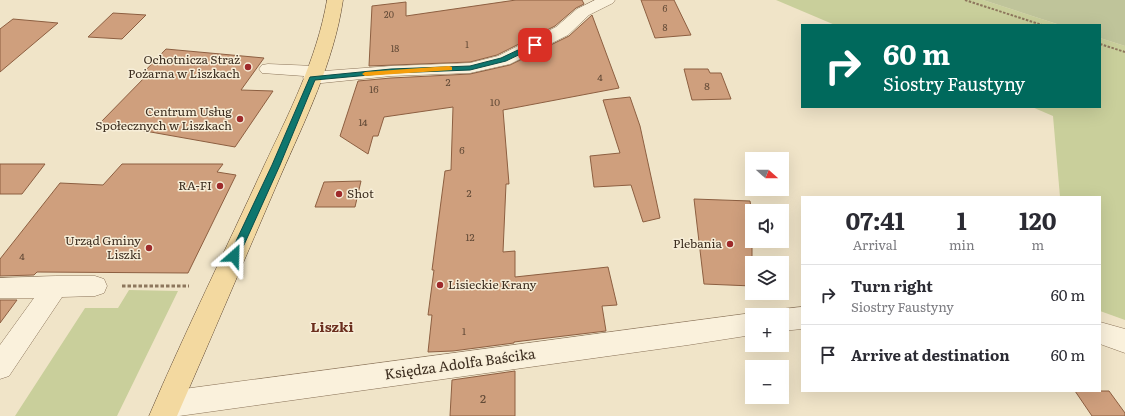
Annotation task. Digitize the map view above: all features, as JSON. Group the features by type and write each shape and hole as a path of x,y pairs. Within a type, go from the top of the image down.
{"main road":[{"path":"166,410 209,311 276,165 314,75 331,25 335,0"}],"street":[{"path":"268,69 314,75 470,68 504,60 562,31 583,12 607,0"},
{"path":"0,367 56,286"},
{"path":"0,288 95,286"},
{"path":"789,319 801,318"},
{"name":"Księdza Adolfa Baścika","path":"166,410 745,325"},
{"path":"1101,333 1125,341"}],"path":[{"path":"965,0 1039,24"},
{"path":"1101,44 1125,52"},
{"path":"95,286 192,286"}],"green space":[{"path":"776,0 983,0 1057,24 833,24"},
{"path":"983,0 1125,0 1125,46 1101,38 1101,24 1057,24"},
{"path":"1101,38 1125,46 1125,320 1101,311 1101,196 1060,196 1053,116 1034,108 1101,108"},
{"path":"129,290 178,291 117,416 15,416 85,308 118,308"}],"building":[{"path":"516,0 582,0 584,4 576,8 555,26 497,55 470,62 369,66 372,6 406,2 406,16"},
{"path":"641,0 674,0 691,35 655,38"},
{"path":"113,13 146,15 122,39 88,37"},
{"path":"592,15 619,88 503,110 509,184 506,184 503,252 515,251 515,277 608,267 617,305 602,306 606,331 453,351 428,352 432,315 428,315 434,270 432,270 445,171 451,170 453,107 384,117 378,136 373,136 368,154 340,136 358,81 470,74 510,65 569,36"},
{"path":"13,19 58,23 0,72 0,29"},
{"path":"166,49 264,58 241,90 273,91 235,147 100,123 148,74 143,73"},
{"path":"684,69 708,69 710,73 721,73 731,99 692,100"},
{"path":"630,97 640,126 660,218 643,222 631,185 594,187 590,156 620,153 603,100"},
{"path":"0,164 45,164 22,194 0,194"},
{"path":"122,164 223,164 217,172 236,175 188,273 37,272 34,275 0,276 0,259 60,183 103,185"},
{"name":"Shot","path":"361,181 355,207 315,207 324,182"},
{"name":"Plebania","path":"694,199 750,201 750,204 745,204 745,248 752,248 752,256 745,256 745,286 704,284"},
{"path":"0,300 17,300 0,323"},
{"path":"515,371 515,416 450,416 452,380"},
{"path":"1109,391 1125,413 1125,416 1092,416 1076,392"}],"slow traffic":[{"path":"365,74 449,68"}],"place":[{"name":"Ochotnicza Straż Pożarna w Liszkach","path":"248,67"},
{"name":"Centrum Usług Społecznych w Liszkach","path":"240,119"},
{"name":"RA-FI","path":"220,186"},
{"name":"Shot","path":"339,194"},
{"name":"Plebania","path":"730,244"},
{"name":"Urząd Gminy Liszki","path":"149,248"},
{"name":"Lisieckie Krany","path":"440,285"}],"district":[{"name":"Liszki","path":"332,327"}],"route":[{"path":"234,256 276,165 312,78 391,71 470,68 504,60 535,45"}]}
